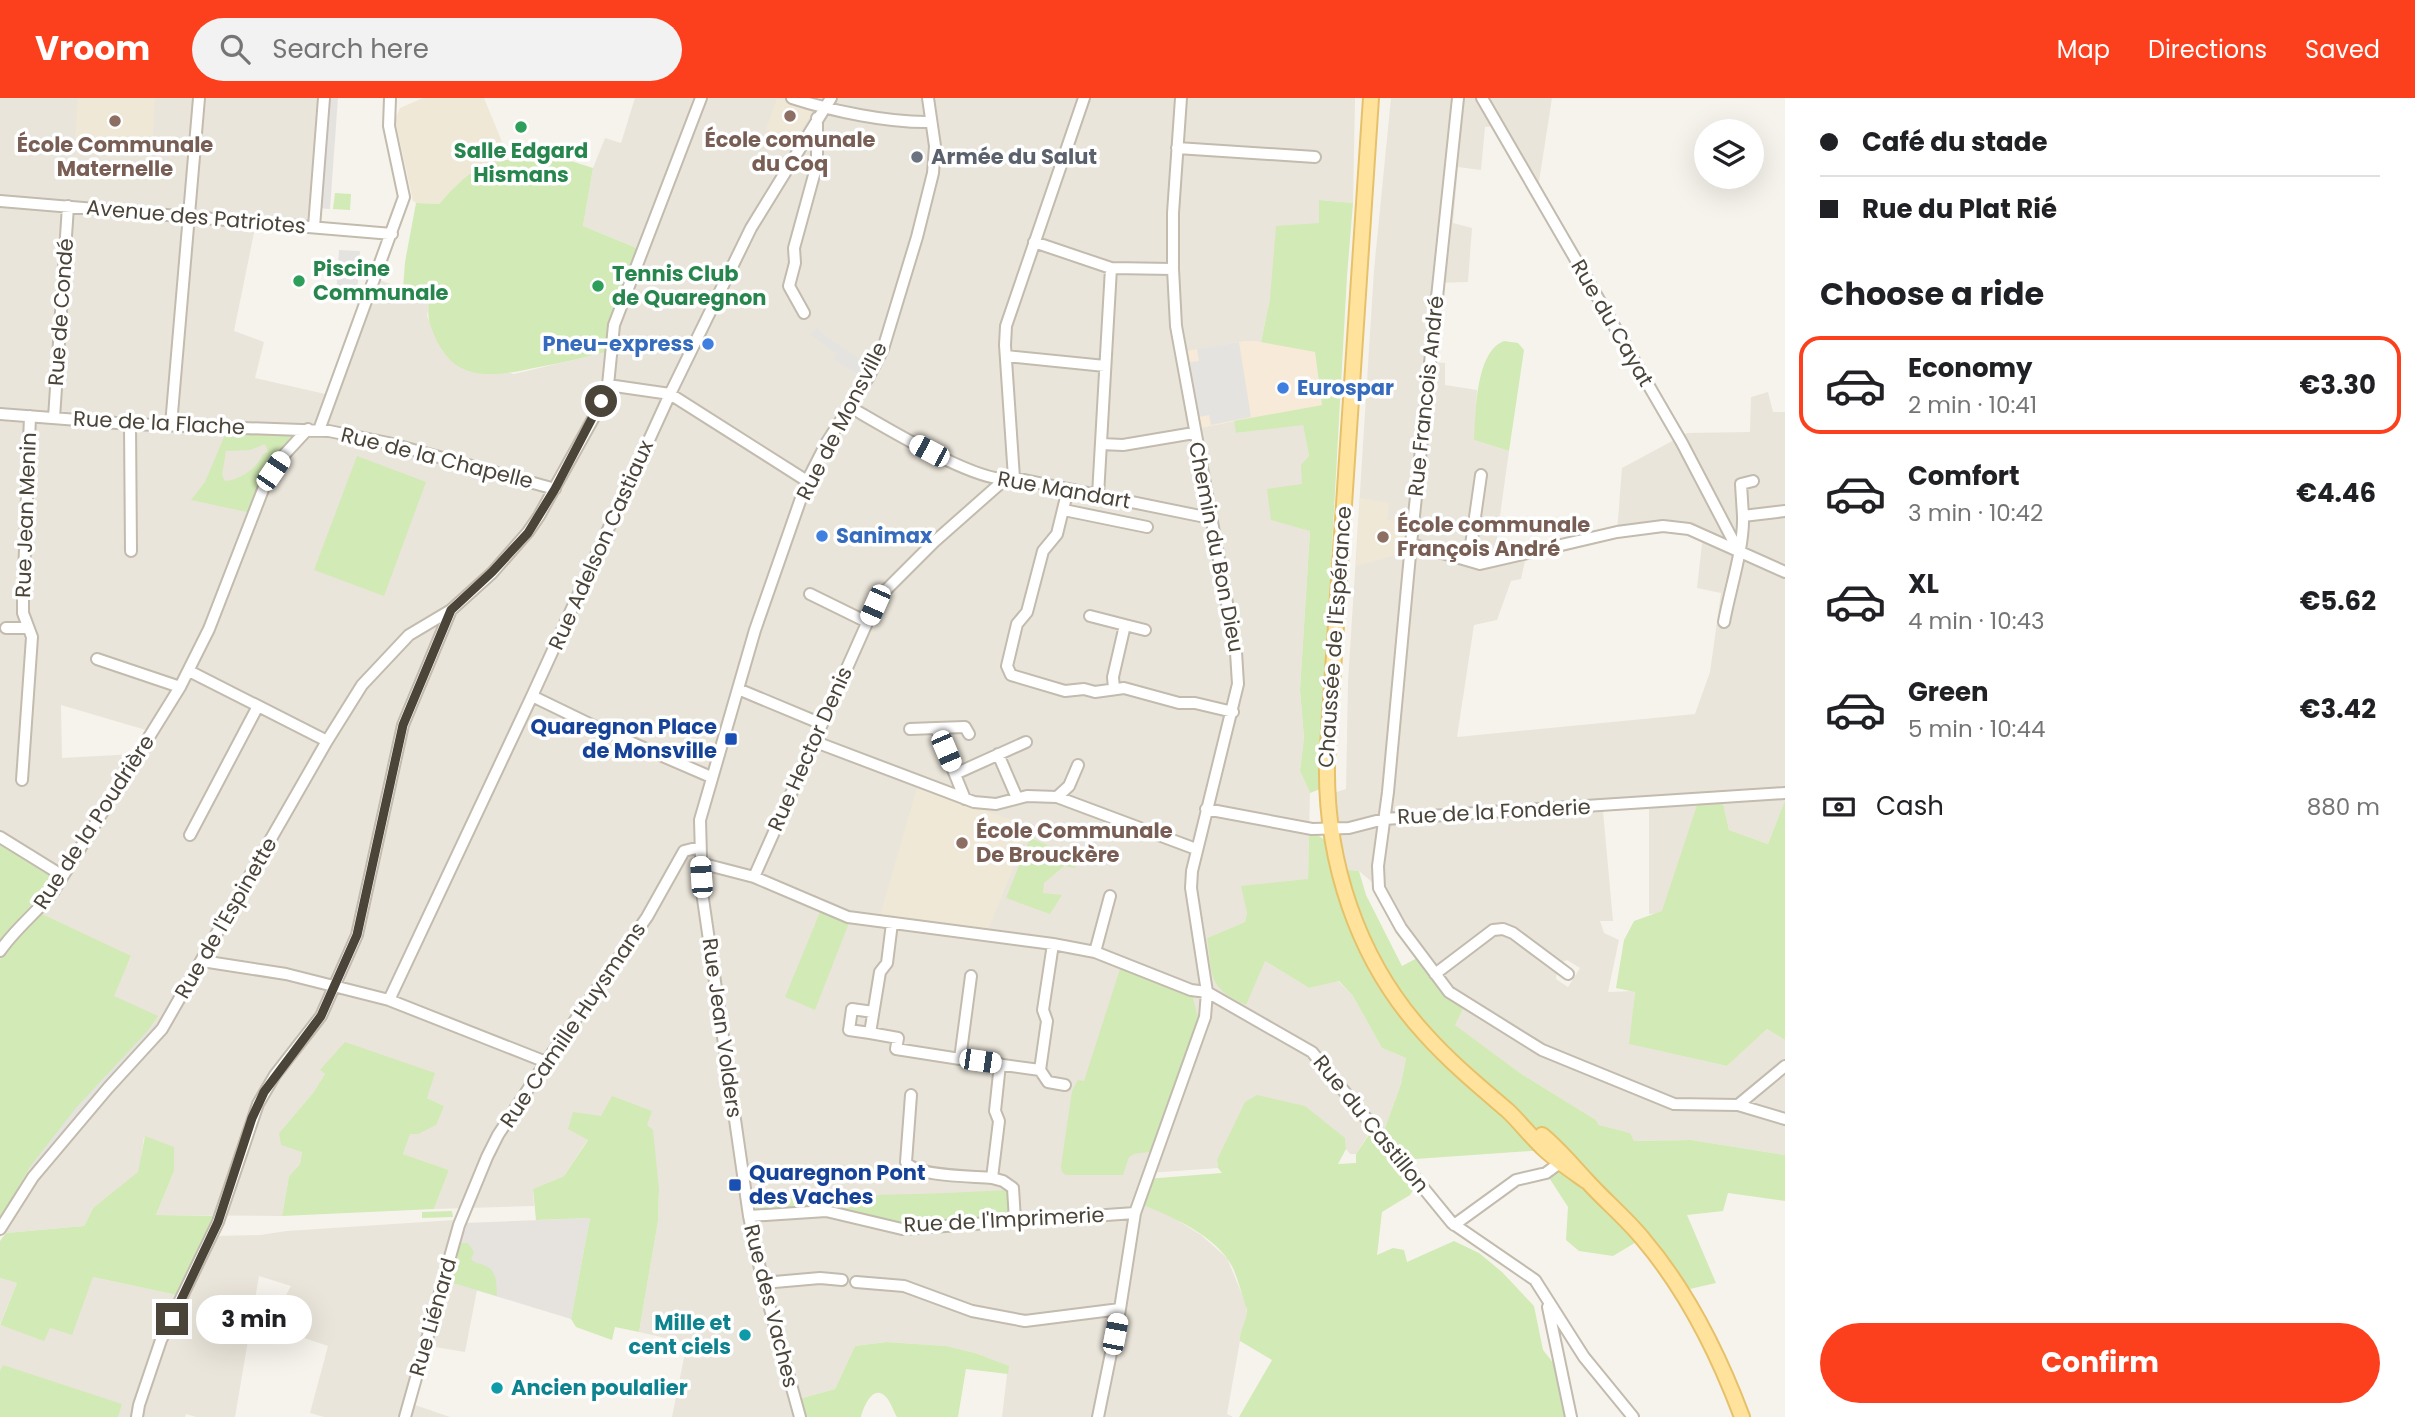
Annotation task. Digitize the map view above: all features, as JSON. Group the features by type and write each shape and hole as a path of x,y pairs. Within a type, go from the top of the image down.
{"main road":[{"name":"Chaussée de l'Espérance","path":"1371,98 1326,761 1330,828 1351,913 1378,969 1401,1005 1425,1034 1512,1115"},
{"path":"1512,1115 1544,1149 1586,1181"},
{"path":"1512,1115 1560,1150 1586,1181 1643,1238 1681,1291 1712,1345 1742,1417"}],"street":[{"path":"171,425 199,98"},
{"path":"314,227 324,98"},
{"path":"313,430 392,234 404,197 389,126 390,98 401,98"},
{"path":"137,1417 161,1340 218,1222 258,1104 275,1075 321,1016 360,923 403,725 451,610 522,540 555,489 594,417 608,385 614,325 701,98"},
{"path":"792,98 827,103 912,123 931,122"},
{"name":"Rue de Monsville","path":"700,863 700,820 755,630 807,481 827,442 883,349 917,237 933,173 935,146 928,98"},
{"path":"1009,479 1006,326 1084,98"},
{"name":"Chemin du Bon Dieu","path":"1098,1417 1120,1309 1135,1213 1205,1017 1207,992 1191,888 1196,849 1238,684 1238,670 1177,326 1173,213 1181,98"},
{"name":"Rue Francois André","path":"1458,98 1378,866 1379,888 1401,929 1449,992 1542,1050 1674,1104 1738,1105 1785,1119"},
{"name":"Rue du Cayat","path":"1482,98 1682,443 1738,550"},
{"name":"Rue Adelson Castiaux","path":"389,1000 533,696 670,394 751,229 827,103"},
{"path":"804,313 789,286 795,263 794,248 817,164 817,118"},
{"path":"1177,148 1315,157"},
{"name":"Avenue des Patriotes","path":"0,201 392,234"},
{"name":"Rue de Condé","path":"54,418 68,206"},
{"path":"1034,242 1111,268 1173,269"},
{"path":"1098,495 1111,268"},
{"path":"1006,356 1105,366"},
{"path":"608,385 670,394 807,481"},
{"name":"Rue Mandart","path":"850,407 929,451 982,474 1210,518"},
{"name":"Rue de la Flache","path":"0,414 130,424 313,430"},
{"name":"Rue Jean Menin","path":"22,780 32,637 23,602 30,416"},
{"path":"130,424 131,551"},
{"name":"Rue de la Chapelle","path":"313,430 388,443 555,489"},
{"name":"Rue de la Poudrière","path":"0,951 10,935 43,905 63,876 180,687 209,629 264,487 283,456 313,430"},
{"path":"1101,444 1123,445 1195,433"},
{"path":"1469,559 1481,475"},
{"name":"Rue Hector Denis","path":"754,877 875,605 886,590 934,542 1009,479"},
{"path":"1724,622 1743,536 1741,484 1753,481"},
{"path":"1068,489 1057,534 1043,551 1027,612 1017,624 1007,666 1011,675 1065,691 1084,689 1095,692 1124,688 1179,703 1195,703 1233,712"},
{"path":"1063,510 1147,527"},
{"path":"1743,516 1785,511"},
{"path":"1411,544 1480,564 1616,531 1663,526 1689,530 1785,572"},
{"path":"810,594 867,622"},
{"name":"Rue de l'Espinette","path":"0,1229 33,1177 107,1088 162,1029 351,702 374,671 409,635 451,610"},
{"path":"1090,616 1145,630"},
{"path":"1114,689 1113,677 1125,625"},
{"path":"6,628 28,628"},
{"path":"97,659 180,687"},
{"path":"189,670 327,741"},
{"path":"738,689 822,724"},
{"path":"533,696 600,729 711,777"},
{"path":"190,835 258,706"},
{"path":"910,729 965,727 968,734"},
{"path":"936,729 965,799"},
{"path":"813,741 965,799 985,804 1042,795 1057,797 1196,849"},
{"path":"955,774 1026,742"},
{"path":"998,754 1017,798"},
{"path":"1057,797 1069,786 1078,765"},
{"name":"Rue de la Fonderie","path":"1206,809 1312,829 1349,828 1384,819 1785,793"},
{"path":"0,837 63,876"},
{"name":"Rue Camille Huysmans","path":"461,1218 498,1135 647,917 684,851 700,847"},
{"name":"Rue du Castillon","path":"700,863 754,877 848,917 1095,952 1191,990 1207,992 1312,1052 1454,1225 1535,1280 1584,1357 1633,1417"},
{"name":"Rue Jean Volders","path":"700,863 746,1194"},
{"path":"1095,952 1110,896"},
{"path":"870,1033 880,972 887,963 892,923"},
{"path":"1435,974 1493,930 1503,929 1513,933 1568,974"},
{"path":"1053,944 1043,1010 1047,1021 1040,1070 1048,1082 1065,1085"},
{"path":"202,961 286,974 389,1000 546,1062"},
{"path":"960,1059 971,976"},
{"path":"873,1012 852,1009 849,1030 898,1038 896,1049 1040,1070"},
{"path":"992,1178 999,1121 995,1111 1000,1064"},
{"path":"1738,1105 1785,1066"},
{"path":"911,1095 906,1162 909,1167 1003,1181 1013,1188 1015,1220"},
{"path":"1454,1225 1516,1180 1546,1173 1561,1163"},
{"name":"Rue des Vaches","path":"746,1194 763,1283 800,1417"},
{"name":"Rue de l'Imprimerie","path":"749,1216 826,1211 902,1228 1135,1213"},
{"name":"Rue Liénard","path":"405,1417 461,1218"},
{"path":"763,1283 820,1278 842,1280"},
{"path":"856,1282 904,1286 972,1311 1025,1321 1120,1309"},
{"path":"1545,1296 1571,1417"}],"shaded area":[{"path":"0,98 324,98 314,227 256,223 234,331 264,342 255,378 334,396 379,280 430,297 427,316 443,352 514,374 607,352 608,324 639,249 583,226 593,168 605,138 621,143 635,98 1355,98 1353,203 1319,200 1319,223 1270,299 1261,342 1246,341 1194,350 1194,429 1234,421 1237,433 1303,424 1309,456 1302,485 1267,490 1310,531 1300,690 1304,738 1300,771 1310,793 1308,879 1247,912 1245,922 1207,938 1265,961 1309,988 1338,981 1353,996 1382,1048 1406,1058 1401,1084 1382,1136 1369,1133 1356,1154 1350,1154 1346,1149 1345,1138 1217,1160 1218,1168 1148,1173 1169,1215 1201,1235 1227,1258 1246,1304 1247,1315 1240,1335 1227,1414 1233,1417 1002,1417 1008,1366 975,1353 946,1346 885,1342 855,1346 835,1389 795,1400 800,1417 672,1417 687,1343 639,1332 658,1221 659,1189 588,1139 564,1176 533,1189 534,1206 434,1209 449,1170 403,1154 410,1133 444,1106 427,1098 321,1071 325,1074 313,1093 279,1133 302,1152 300,1164 289,1176 282,1216 156,1215 174,1171 144,1137 139,1172 93,1208 84,1226 6,1233 0,1231 0,1220 30,1167 131,957 38,912 156,733 61,705 62,758 135,754 62,873 0,834"},
{"name":"École Communale Maternelle","path":"78,98 155,98 152,150 75,145"},
{"path":"324,98 338,98 330,209 316,208"},
{"path":"423,98 484,98 507,154 505,161 490,164 460,182 439,204 413,201 395,120 400,108"},
{"name":"École comunale du Coq","path":"777,98 808,107 812,113 795,139 766,130"},
{"path":"1391,98 1552,98 1538,188 1503,125 1485,127 1481,170 1458,167 1453,223 1472,228 1468,282 1434,283 1427,362 1445,363 1445,385 1477,390 1474,440 1509,451 1494,559 1527,552 1521,579 1511,581 1497,620 1474,625 1457,737 1695,714 1710,672 1721,593 1697,588 1703,535 1673,526 1617,532 1622,468 1687,433 1750,432 1751,397 1768,392 1773,412 1785,412 1785,800 1768,844 1729,830 1723,803 1697,806 1663,913 1649,914 1649,809 1603,811 1613,921 1600,921 1604,933 1619,940 1608,992 1635,991 1630,1044 1727,1066 1767,1029 1785,1040 1785,1155 1691,1140 1634,1141 1629,1133 1599,1125 1596,1120 1520,1073 1454,1025 1467,1002 1450,991 1438,974 1498,932 1514,935 1553,966 1557,971 1556,979 1568,987 1580,968 1567,960 1556,961 1514,930 1498,927 1436,971 1410,942 1379,888 1359,871 1339,872 1330,828 1327,795 1346,789 1348,682 1374,270"},
{"path":"339,250 360,251 357,297 336,295"},
{"path":"817,328 874,368 867,380 833,359 836,354 810,334"},
{"path":"1246,341 1267,342 1315,352 1322,405 1194,429 1181,352"},
{"path":"1239,342 1251,417 1211,425 1209,415 1199,417 1190,362 1199,361 1197,349"},
{"name":"École communale François André","path":"1360,498 1389,503 1387,520 1409,522 1406,552 1356,566"},
{"name":"École Communale De Brouckère","path":"917,788 1030,826 988,930 880,916"},
{"path":"155,1023 162,1029 33,1177 30,1167 77,1107"},
{"path":"590,1218 571,1319 446,1281 464,1223"},
{"path":"454,1220 462,1224 446,1280 477,1290 465,1352 429,1346 415,1405 450,1417 324,1417 310,1413 328,1346 269,1326 291,1286 259,1276 235,1417 196,1417 186,1414 185,1417 0,1417 0,1325 43,1340 49,1328 93,1277 186,1297 216,1236"},
{"path":"0,1278 17,1283 0,1324"}],"green space":[{"path":"552,155 593,168 583,226 639,249 608,324 607,352 510,373 482,374 457,366 447,356 432,331 428,310 430,297 403,289 416,203 439,204 465,177 484,166 512,159"},
{"path":"335,193 351,194 350,210 333,209"},
{"path":"1319,200 1353,203 1320,789 1310,793 1300,771 1304,738 1300,690 1310,531 1271,520 1267,489 1302,484 1301,465 1309,456 1303,425 1236,433 1234,421 1322,405 1315,352 1261,342 1270,299 1276,226 1319,223"},
{"path":"1504,341 1518,343 1524,350 1509,451 1474,440 1482,370 1494,347"},
{"path":"227,430 294,433 295,440 252,513 191,500 205,482","holes":["265,444 268,452 247,472 225,481 222,475 226,451 250,450"]},
{"path":"357,456 426,482 384,596 314,570"},
{"path":"1785,800 1785,1040 1767,1029 1727,1066 1629,1044 1635,992 1616,988 1624,940 1634,921 1662,911 1697,805 1723,803 1729,830 1768,844"},
{"path":"1309,834 1319,836 1334,847 1339,872 1359,871 1366,895 1402,966 1421,956 1466,1003 1455,1025 1520,1073 1596,1120 1599,1125 1630,1133 1634,1141 1691,1140 1785,1155 1785,1201 1728,1193 1723,1211 1687,1215 1716,1283 1681,1291 1643,1238 1613,1256 1579,1251 1566,1240 1568,1207 1546,1173 1560,1162 1544,1150 1401,1160 1413,1190 1410,1195 1382,1212 1377,1255 1393,1248 1404,1250 1407,1262 1454,1241 1479,1253 1502,1272 1534,1306 1543,1350 1562,1374 1571,1417 1239,1417 1272,1360 1240,1341 1247,1310 1233,1268 1216,1246 1192,1228 1138,1203 1146,1179 1222,1173 1217,1160 1245,1102 1257,1095 1305,1106 1345,1138 1346,1149 1338,1164 1356,1163 1356,1154 1374,1127 1382,1136 1401,1084 1406,1058 1382,1048 1353,996 1339,981 1309,988 1265,961 1246,1005 1224,992 1212,972 1207,938 1245,922 1247,912 1241,886 1308,879"},
{"path":"1030,838 1079,858 1075,868 1064,866 1044,883 1043,893 1062,895 1050,914 1006,898"},
{"path":"0,845 50,876 44,890 0,941"},
{"path":"38,912 131,956 114,996 158,1016 147,1032 77,1107 30,1167 0,1220 0,959"},
{"path":"820,912 849,923 815,1010 785,997"},
{"path":"1122,963 1191,990 1197,1014 1205,1017 1155,1151 1129,1157 1123,1175 1066,1175 1061,1166 1072,1091 1078,1080 1084,1081"},
{"path":"345,1042 435,1073 427,1098 444,1106 436,1125 418,1134 410,1134 403,1154 449,1170 434,1209 282,1216 289,1176 300,1164 302,1152 281,1145 279,1133 313,1093 325,1074 320,1070"},
{"path":"612,1096 652,1111 647,1125 653,1130 659,1189 658,1221 639,1332 615,1327 612,1340 576,1327 571,1319 590,1218 536,1220 533,1189 564,1176 588,1140 568,1129 573,1112 601,1116"},
{"path":"145,1136 174,1147 174,1171 156,1215 226,1216 186,1297 93,1277 72,1335 50,1328 44,1341 0,1325 17,1283 0,1278 0,1241 6,1233 84,1226 93,1208 138,1172"},
{"path":"1009,1190 1011,1212 1003,1218 896,1224 842,1209 753,1213 753,1200"},
{"path":"452,1211 453,1217 422,1218 422,1212"},
{"path":"458,1243 468,1243 474,1252 471,1259 491,1270 496,1280 497,1296 447,1281"},
{"path":"886,1342 946,1346 975,1353 1009,1366 1008,1374 966,1369 958,1417 897,1417 888,1399 877,1393 869,1398 861,1417 800,1417 795,1400 835,1389 855,1346"},
{"path":"3,1365 122,1404 118,1417 0,1417 0,1371"}],"place":[{"name":"École comunale du Coq","path":"790,116"},
{"name":"École Communale Maternelle","path":"115,121"},
{"name":"Salle Edgard Hismans","path":"521,127"},
{"name":"Armée du Salut","path":"917,157"},
{"name":"Piscine Communale","path":"299,281"},
{"name":"Tennis Club de Quaregnon","path":"598,286"},
{"name":"Pneu-express","path":"708,344"},
{"name":"Eurospar","path":"1283,388"},
{"name":"Sanimax","path":"822,536"},
{"name":"École communale François André","path":"1383,537"},
{"name":"Quaregnon Place de Monsville","path":"731,739"},
{"name":"École Communale De Brouckère","path":"962,843"},
{"name":"Quaregnon Pont des Vaches","path":"735,1185"},
{"name":"Mille et cent ciels","path":"745,1335"},
{"name":"Ancien poulalier","path":"497,1388"}],"route":[{"path":"172,1319 218,1222 252,1118 264,1092 321,1016 357,935 403,725 451,610 492,572 528,533 555,489 601,401"}]}
